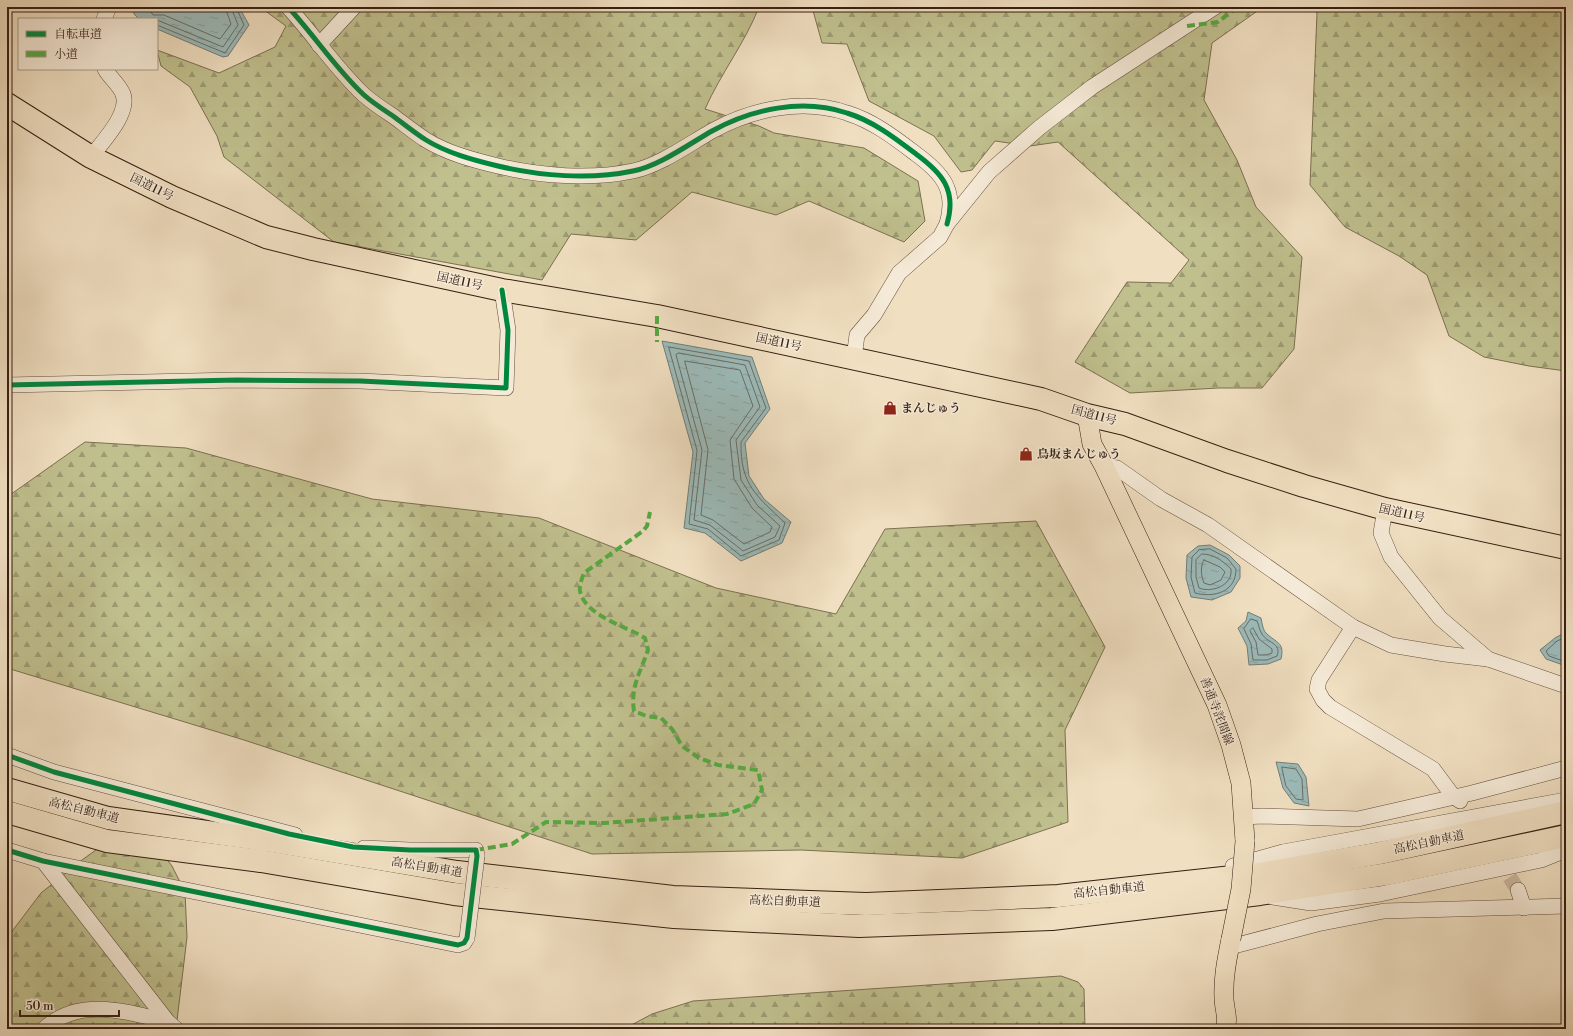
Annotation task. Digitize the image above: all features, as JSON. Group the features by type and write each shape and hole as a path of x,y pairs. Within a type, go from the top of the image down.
{"highway":[{"name":"国道11号","path":"7,104 91,157 172,197 266,237 320,251 502,290 657,316 1041,399 1087,415 1125,424 1227,461 1304,486 1385,509 1566,548"},
{"name":"高松自動車道","path":"7,789 108,818 265,840 457,872 674,897 866,904 1058,896 1260,874 1380,853 1566,812"},
{"name":"高松自動車道","path":"7,812 107,841 260,861 454,894 674,916 859,926 1045,919 1260,894 1387,874 1566,836"}],"main road":[{"name":"善通寺詫間線","path":"1087,415 1092,444 1104,466 1218,705 1241,783 1246,841 1241,890 1224,978 1226,1029"}],"street":[{"path":"104,18 109,7"},
{"path":"288,7 364,96 426,140 452,153 498,166 546,173 600,176 635,171 651,165 728,122 757,112 783,106 816,107 848,113 889,133 934,168 945,183 950,197 951,210 947,224"},
{"path":"319,45 354,7"},
{"path":"854,358 857,335 874,315 899,273 940,237 947,224 990,172 1039,128 1092,87 1215,7"},
{"path":"91,157 122,115 123,95 112,76 108,74 106,70"},
{"path":"7,385 260,380 360,381 506,388 508,330 502,290"},
{"path":"1104,466 1117,468 1161,499 1214,529 1353,627 1391,644 1444,654 1488,658 1566,686"},
{"path":"1385,509 1381,533 1391,557 1440,618 1488,658"},
{"path":"1353,627 1319,680 1317,689 1322,700 1356,725 1433,770 1458,800"},
{"path":"7,755 54,772 289,834 353,847 410,850 476,850 477,856 467,938 464,943 458,945 43,861 7,850"},
{"path":"1244,817 1262,816 1358,819 1458,800 1472,793 1566,768"},
{"path":"1168,884 1283,852 1566,800"},
{"path":"1260,894 1312,903 1380,894 1540,860 1566,850"},
{"path":"43,861 172,1026"},
{"path":"1518,890 1524,908"},
{"path":"1231,943 1384,911 1566,906"},
{"path":"44,1029 67,1014 92,1009 122,1010 172,1026"}],"green space":[{"path":"260,7 759,7 747,33 705,109 759,126 774,133 864,148 918,181 925,221 904,242 809,201 776,215 692,192 636,240 571,234 542,280 334,242 224,157 217,136 190,87 161,66 158,54 158,50 219,73 275,47 286,26"},
{"path":"812,7 1263,7 1212,43 1204,100 1237,160 1256,207 1302,257 1294,349 1262,388 1218,388 1130,393 1075,362 1127,282 1171,283 1189,260 1058,142 1030,146 995,141 972,170 961,172 934,136 869,101 847,44 822,43"},
{"path":"1312,7 1566,7 1566,371 1529,366 1484,357 1449,336 1427,275 1399,256 1345,227 1310,185 1317,13"},
{"path":"85,442 186,448 372,499 539,518 716,588 836,614 885,529 1036,521 1105,647 1065,730 1068,822 962,858 801,850 592,854 244,740 7,668 7,497"},
{"path":"107,842 162,853 172,866 185,892 187,937 176,1029 7,1029 7,938 41,893"},
{"path":"1061,976 1078,982 1084,989 1085,1029 624,1029 652,1014 693,1001"}],"water":[{"path":"133,7 239,7 249,25 228,56 223,57 158,29 158,18 138,18 134,14"},
{"path":"662,341 752,357 770,409 745,443 749,476 764,499 791,522 782,543 741,561 705,533 684,528 693,452"},
{"path":"1210,545 1229,555 1240,566 1240,578 1231,592 1212,600 1191,597 1186,578 1187,555 1198,546"},
{"path":"1248,612 1261,618 1265,632 1279,643 1282,649 1281,659 1268,664 1249,665 1247,646 1238,628 1246,621"},
{"path":"1566,632 1566,666 1546,659 1540,650 1555,638"},
{"path":"1276,762 1298,764 1306,777 1309,806 1294,803 1283,788"}],"tunnel":[{"path":"1497,858 1518,890"}],"marked path":[{"path":"1187,26 1218,22 1237,7"},
{"path":"657,316 657,342"},
{"path":"476,850 512,844 546,822 604,823 727,814 754,804 762,790 758,770 718,765 699,758 682,746 672,729 661,718 646,716 634,711 633,702 635,687 648,650 645,638 598,614 583,600 580,589 584,573 643,531 647,526 650,512"}],"cycle path":[{"path":"288,7 344,74 364,95 426,140 460,156 514,169 565,176 617,174 643,168 663,160 727,123 744,117 778,108 813,106 857,116 875,125 900,142 933,168 945,183 948,192 950,212 947,224"},
{"path":"7,385 237,380 360,381 506,388 508,330 502,290"},
{"path":"7,755 54,772 289,834 353,847 410,850 476,850 477,856 467,938 464,943 458,945 43,861 7,850"}],"place":[{"name":"まんじゅう","path":"890,408"},
{"name":"鳥坂まんじゅう","path":"1026,454"}]}
